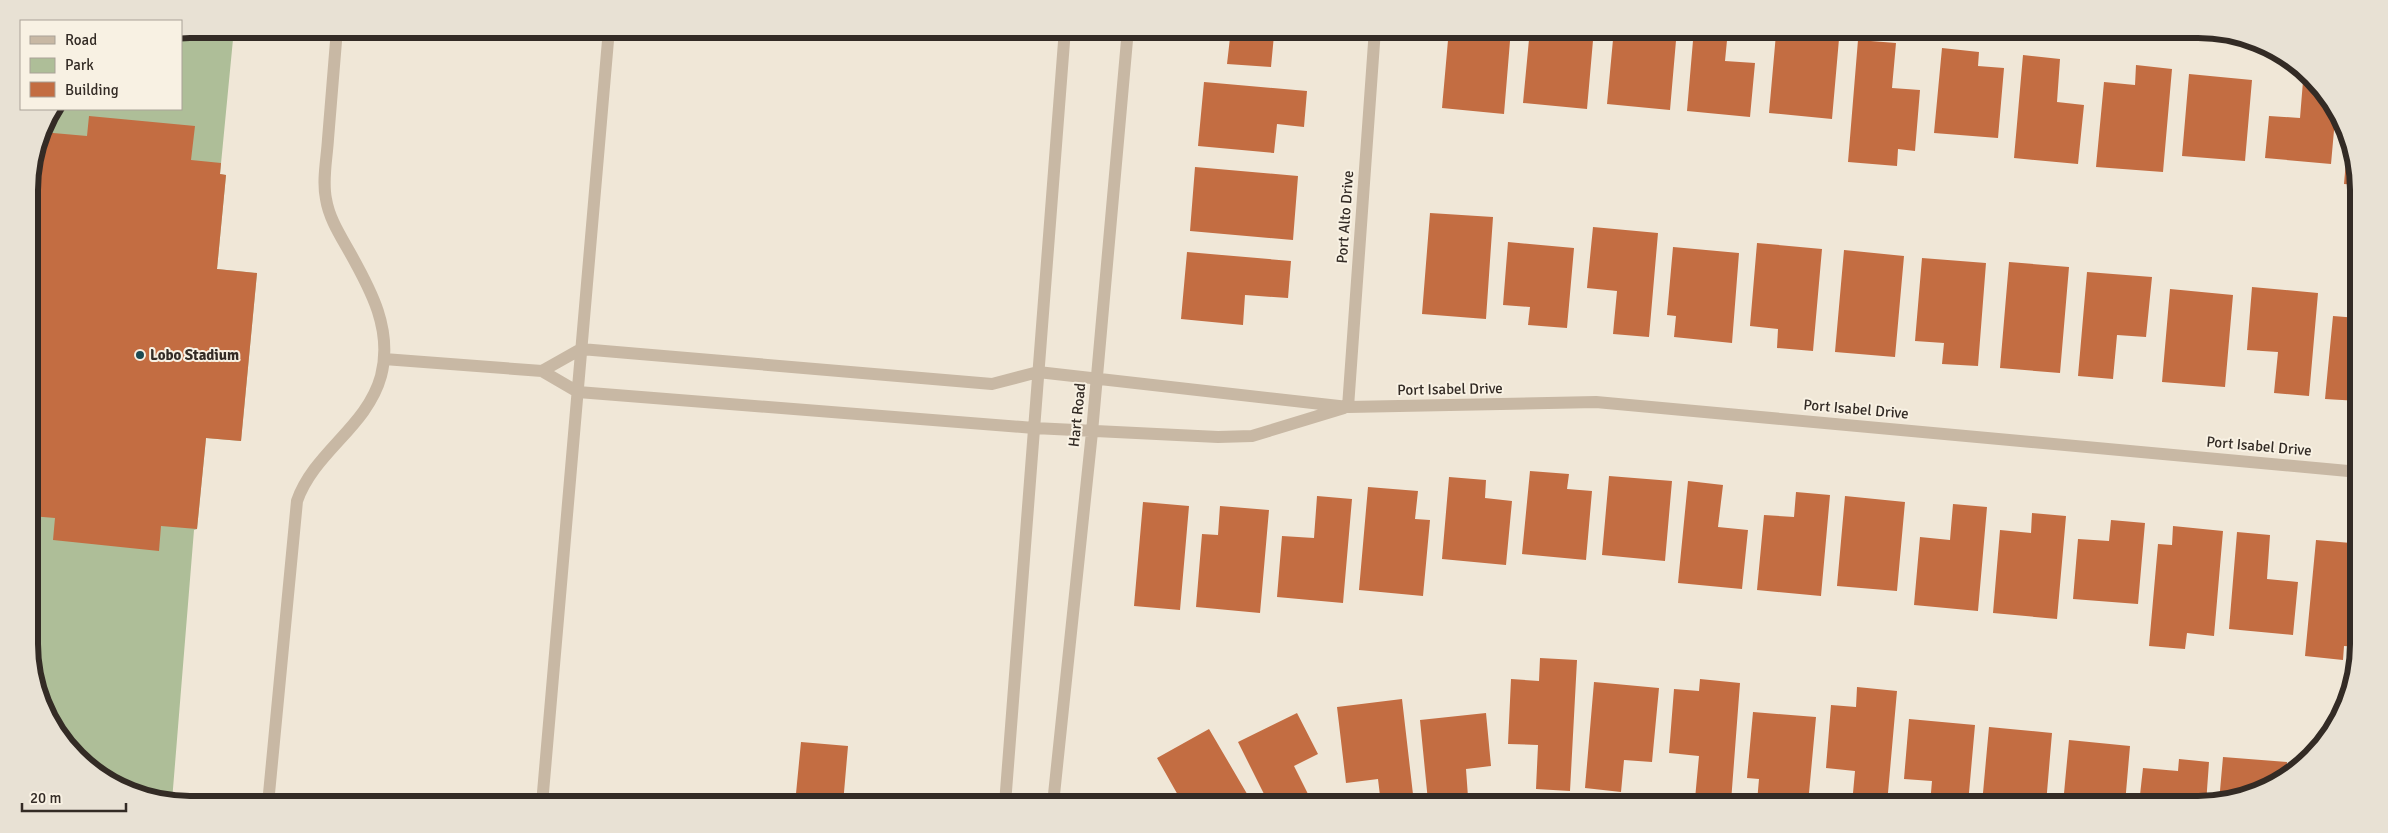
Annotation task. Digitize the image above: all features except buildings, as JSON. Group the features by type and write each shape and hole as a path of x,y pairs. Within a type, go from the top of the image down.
{"street":[{"path":"269,796 297,501 310,472 349,430 366,407 378,384 384,359 384,342 376,303 336,228 326,199 325,172 336,38"},
{"path":"543,796 608,38"},
{"path":"1006,796 1064,38"},
{"name":"Hart Road","path":"1054,796 1092,432 1127,38"},
{"name":"Port Alto Drive","path":"1348,407 1374,38"},
{"path":"542,371 582,349"},
{"name":"Port Isabel Drive","path":"582,349 992,384 1038,372 1097,377 1348,407 1596,402 2350,471"},
{"path":"384,359 542,371 578,392"},
{"name":"Port Isabel Drive","path":"578,392 1034,428 1218,438 1252,436 1348,407"}],"green space":[{"name":"Lobo Stadium","path":"182,38 233,38 220,174 226,175 217,269 257,273 241,441 206,438 197,529 194,530 173,794 131,784 105,770 89,758 75,744 53,711 40,673 38,654 38,179 43,150 49,131 60,110 182,110"}],"place":[{"name":"Lobo Stadium","path":"140,355"}]}
